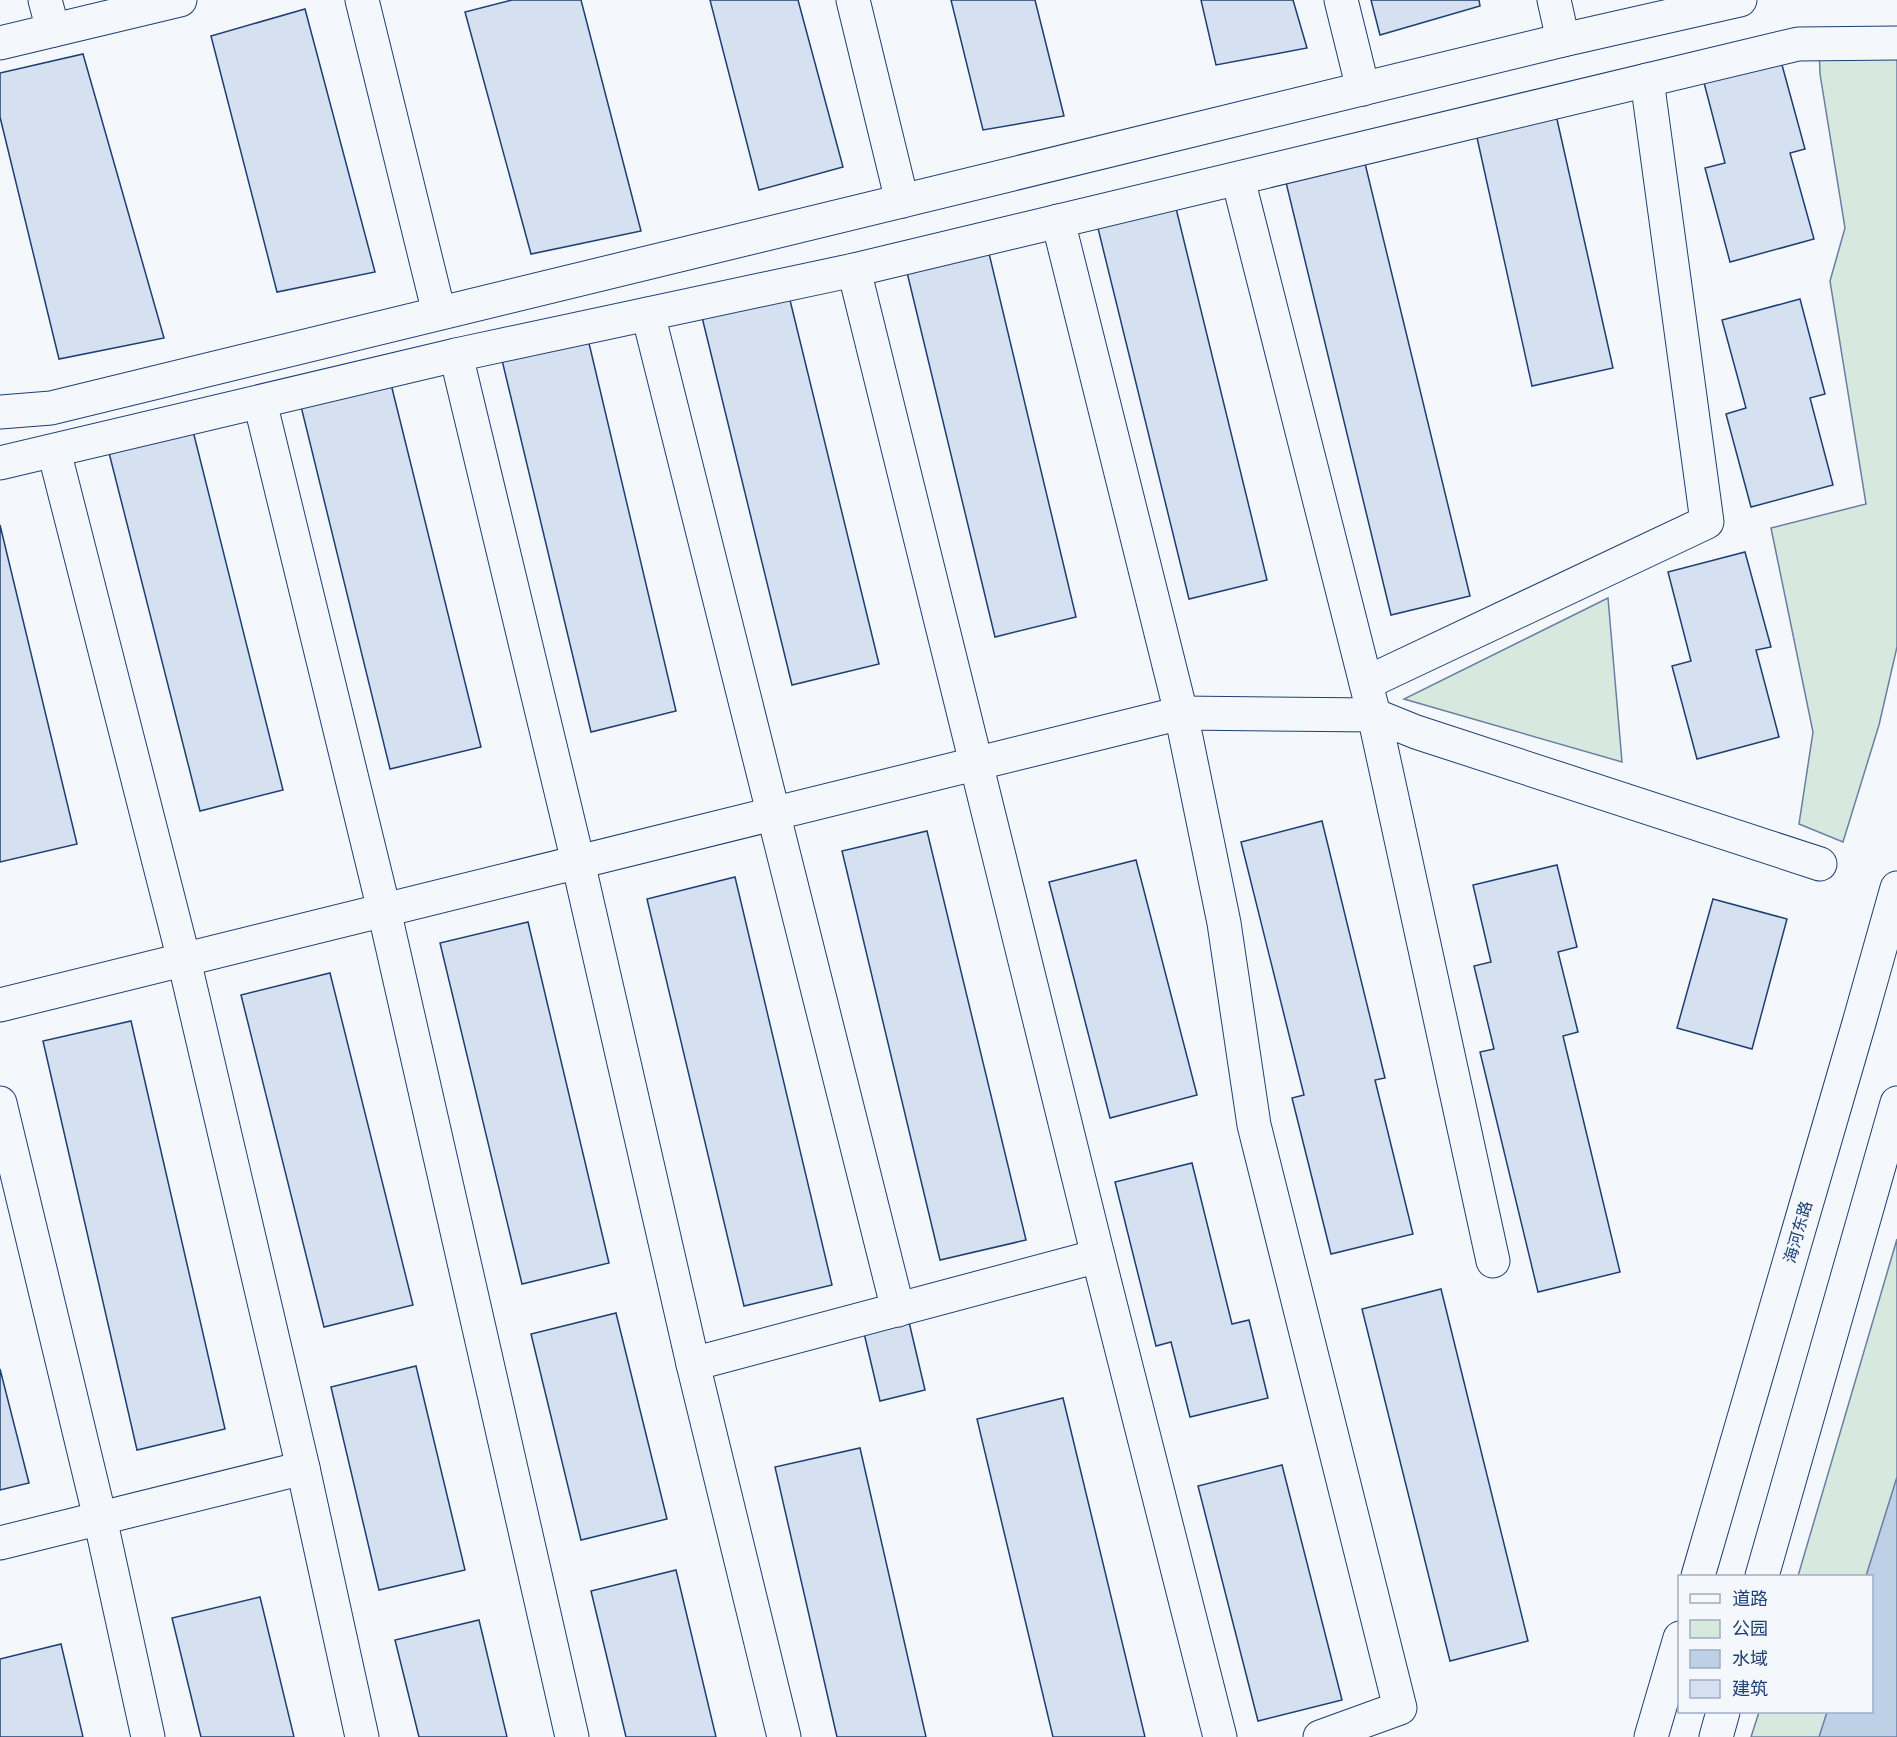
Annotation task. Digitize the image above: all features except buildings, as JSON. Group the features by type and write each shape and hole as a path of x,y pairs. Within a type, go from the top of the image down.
{"street":[{"path":"0,43 49,15 180,0"},
{"path":"362,0 439,314"},
{"path":"854,0 902,201"},
{"path":"1341,0 1363,89"},
{"path":"1554,0 1563,40"},
{"path":"0,412 51,408 1563,40 1740,0"},
{"path":"0,463 456,355 854,270 1798,44 1897,43"},
{"path":"1366,683 1707,522 1647,80"},
{"path":"1238,179 1374,715 1493,1261"},
{"path":"1058,221 1181,713 1224,923 1254,1125 1400,1708 1320,1737"},
{"path":"854,270 1098,1256 1220,1737"},
{"path":"648,314 898,1310"},
{"path":"456,355 578,862 693,1364 784,1737"},
{"path":"260,402 384,910 572,1737"},
{"path":"54,451 184,960 303,1468 362,1737"},
{"path":"0,1005 1181,713 1374,715 1416,732 1820,864"},
{"name":"海河东路","path":"1698,1575 1897,888"},
{"path":"0,1103 100,1518 148,1737"},
{"path":"1762,1575 1897,1103"},
{"path":"693,1364 1098,1256"},
{"path":"0,1543 303,1468"},
{"path":"1651,1737 1678,1645"},
{"path":"1716,1737 1724,1713"}],"green space":[{"path":"1897,30 1897,647 1879,725 1843,842 1799,824 1813,732 1771,528 1866,504 1830,281 1845,228 1820,74 1819,44"},
{"path":"1608,598 1622,762 1404,699"},
{"path":"1897,1239 1897,1737 1751,1737 1759,1713 1873,1713 1873,1575 1798,1575"}],"water":[{"path":"1897,1477 1897,1737 1819,1737 1827,1713 1873,1713 1873,1575 1866,1575"}]}
